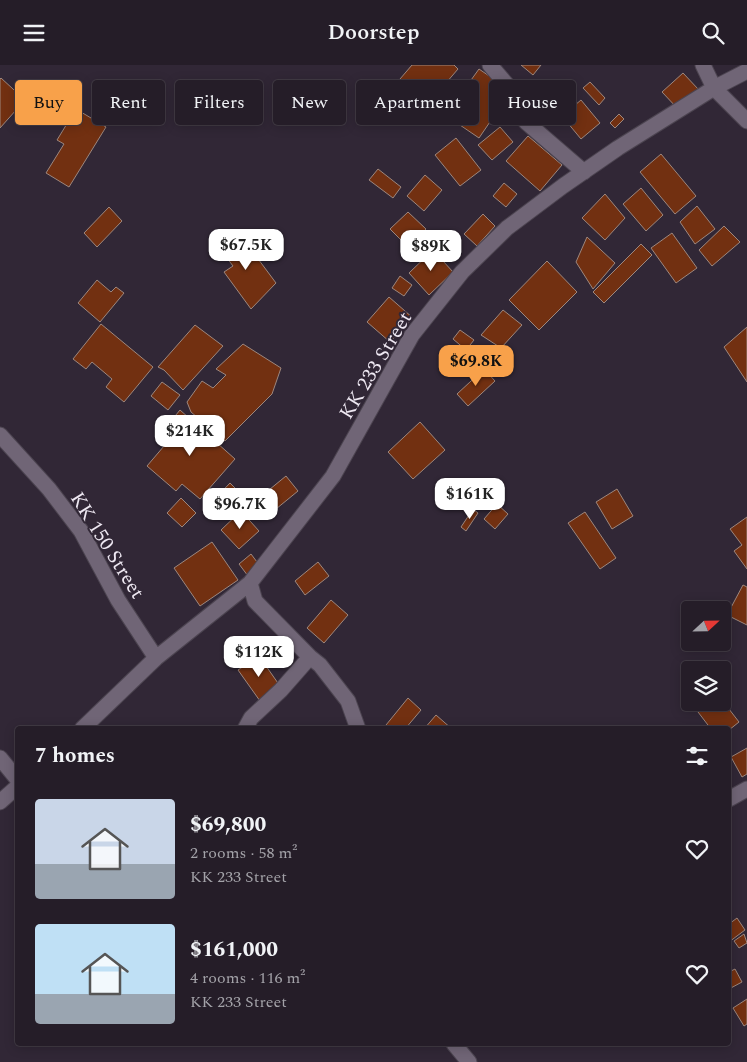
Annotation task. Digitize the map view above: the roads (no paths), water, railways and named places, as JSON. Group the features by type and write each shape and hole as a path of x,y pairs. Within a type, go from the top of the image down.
{"street":[{"path":"490,65 508,86 514,106 526,122 584,172"},
{"path":"703,65 714,88 747,121"},
{"name":"KK 233 Street","path":"85,726 156,658 250,583 333,477 412,335 462,272 507,228 584,172 714,88 747,71"},
{"name":"KK 150 Street","path":"0,435 49,489 81,531 118,600 156,658"},
{"path":"250,583 255,601 320,665 348,701 357,726"},
{"path":"246,726 250,718 281,690 310,657"},
{"path":"0,757 15,776"},
{"path":"0,801 15,788"},
{"path":"731,798 747,789"},
{"path":"456,1046 469,1062"}]}
